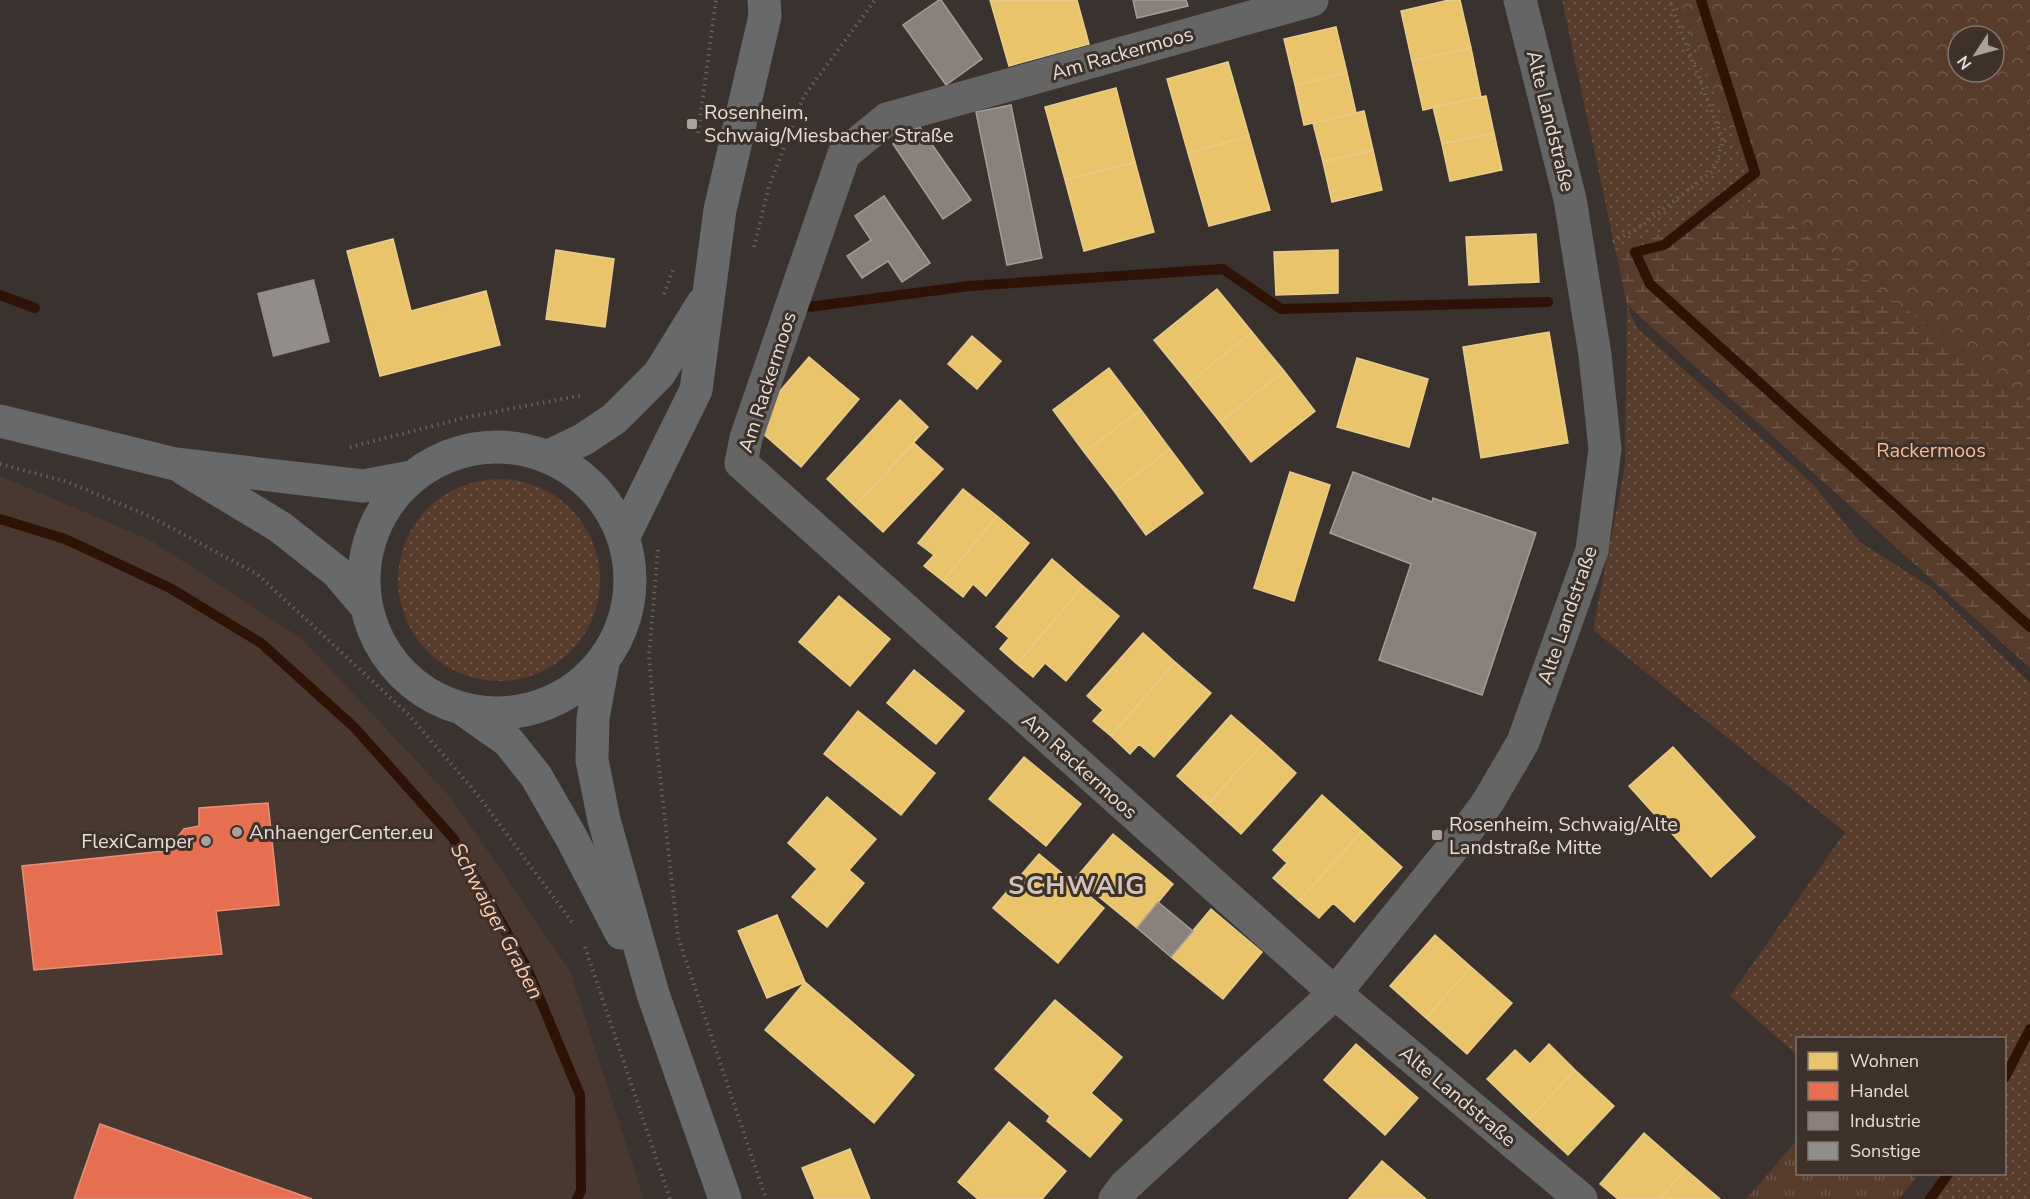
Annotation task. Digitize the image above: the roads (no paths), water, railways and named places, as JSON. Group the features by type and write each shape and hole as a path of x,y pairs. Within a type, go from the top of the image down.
{"main road":[{"path":"624,536 696,390 720,210 771,5"},
{"path":"549,456 584,440 614,419 658,374 708,293"},
{"path":"0,421 175,464 363,486 411,477 453,453 502,446 549,456 581,475 607,502 624,536 632,580 624,624 603,663 593,718 592,760 604,820 653,994 724,1199"},
{"path":"175,464 280,527 337,572 365,605 384,652 418,689 464,710 508,741 536,776 571,837 653,994"},
{"path":"365,605 364,558 380,513 411,477"},
{"path":"464,710 515,713 535,707 564,697 603,663"}],"street":[{"name":"Am Rackermoos","path":"1312,0 887,119 844,154 750,427 741,463 1335,993"},
{"name":"Alte Landstraße","path":"1115,1199 1125,1186 1335,993 1488,802 1523,742 1592,550 1605,449 1595,355 1570,200 1520,0"},
{"name":"Alte Landstraße","path":"1335,993 1581,1199"}],"waterway":[{"path":"1701,0 1755,173 1664,245 1635,252 1650,284 2030,627"},
{"path":"809,307 969,286 1223,269 1281,309 1548,302"},
{"path":"0,295 35,308"},
{"name":"Schwaiger Graben","path":"0,519 65,539 170,588 261,643 354,727 453,838 527,968 580,1095 581,1191 577,1199"},
{"path":"2006,1075 2030,1029"},
{"path":"1930,1199 1947,1175"}],"place":[{"name":"Rosenheim, Schwaig/Miesbacher Straße","path":"692,124"},
{"name":"AnhaengerCenter.eu","path":"237,832"},
{"name":"Rosenheim, Schwaig/Alte Landstraße Mitte","path":"1437,835"},
{"name":"FlexiCamper","path":"206,841"}],"district":[{"name":"SCHWAIG","path":"1077,885"}],"park label":[{"name":"Rackermoos","path":"1931,450"}]}
